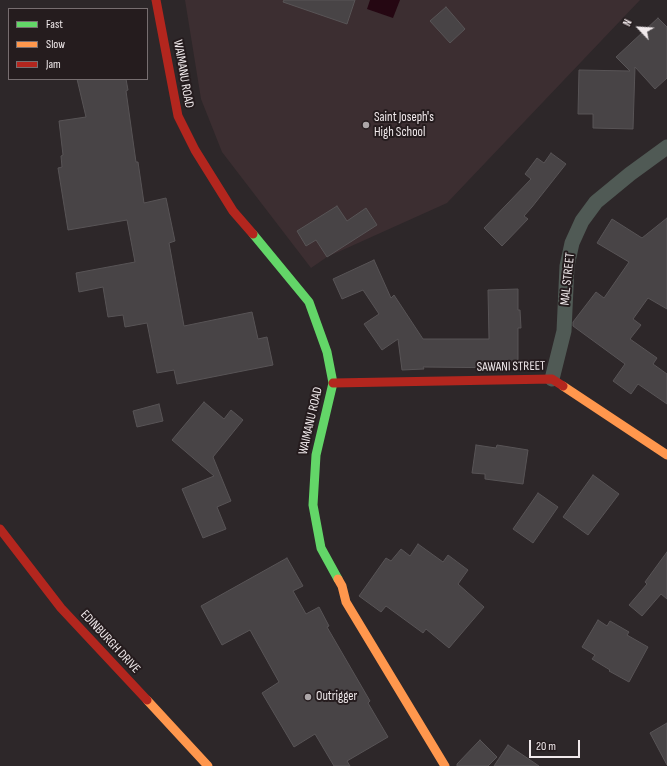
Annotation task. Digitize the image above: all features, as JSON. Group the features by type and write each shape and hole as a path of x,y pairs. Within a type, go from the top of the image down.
{"main road":[{"name":"WAIMANU ROAD","path":"156,0 178,116 195,150 233,211 309,302 327,352 333,383 316,455 313,505 321,548 342,586 346,602 445,766"},
{"name":"SAWANI STREET","path":"333,383 552,379 667,455"},
{"name":"EDINBURGH DRIVE","path":"0,529 61,608 208,766"}],"street":[{"name":"MAL STREET","path":"552,379 564,331 567,266 572,242 582,221 596,202 630,174 667,147"}],"shaded area":[{"name":"Saint Joseph's High School","path":"185,0 640,0 447,203 327,257 311,268 222,152 201,99"},
{"path":"370,0 400,0 393,18 367,9"}],"building":[{"path":"284,0 355,0 347,24 283,2"},
{"path":"446,7 465,29 450,43 430,21"},
{"path":"658,18 667,27 667,78 655,89 635,67 633,129 593,128 593,114 578,114 579,70 630,71 616,57"},
{"path":"77,80 126,80 128,90 126,91 136,162 138,162 144,203 166,198 175,241 169,243 184,326 252,312 258,339 267,337 273,365 177,384 174,370 157,373 147,323 125,327 123,315 108,317 103,287 79,292 76,273 135,262 127,220 68,230 58,168 62,167 61,156 63,155 59,121 86,117"},
{"path":"551,153 566,164 524,216 528,219 502,246 484,228 531,179 525,174 537,158 544,163"},
{"path":"337,206 347,221 366,208 377,225 327,257 316,240 306,246 297,231"},
{"path":"667,218 667,309 648,298 633,319 641,325 630,339 657,358 653,364 667,374 667,404 638,384 631,394 613,381 625,364 573,326 573,322 596,292 604,298 629,262 597,243 612,219 642,238"},
{"path":"374,260 391,298 394,295 423,339 489,339 488,290 518,289 518,310 520,310 521,328 518,328 518,368 423,367 424,369 402,370 398,339 382,350 364,324 379,314 363,290 342,299 333,279"},
{"path":"204,402 224,419 231,410 243,420 213,457 231,501 217,507 226,529 203,538 182,489 214,476 172,440"},
{"path":"159,404 163,421 137,427 133,411"},
{"path":"476,445 496,448 497,445 528,450 523,484 485,479 485,474 472,473"},
{"path":"593,475 619,494 588,535 563,517"},
{"path":"538,493 558,507 533,543 513,529"},
{"path":"418,544 443,562 448,555 468,570 458,584 484,607 449,648 426,629 423,633 386,606 381,612 359,596 386,558 391,561 401,549 410,556"},
{"path":"667,552 667,599 661,594 642,616 629,605 647,584 645,582"},
{"path":"287,558 303,586 293,591 306,614 319,607 329,626 327,627 370,701 368,703 388,737 347,761 350,766 334,766 315,734 294,747 262,693 279,682 250,630 222,645 201,606"},
{"path":"598,620 607,626 610,621 629,632 627,635 648,647 629,682 609,671 610,670 592,659 595,655 582,647"},
{"path":"667,723 667,765 650,733"},
{"path":"480,740 497,757 488,766 457,766 457,764"},
{"path":"508,745 539,766 494,766"}],"traffic: fast":[{"path":"253,234 309,302 327,352 333,383 316,455 313,505 321,548 338,579"}],"traffic: slow":[{"path":"563,386 667,455"},
{"path":"338,579 342,586 346,602 445,766"},
{"path":"147,700 208,766"}],"traffic: jam":[{"path":"156,0 178,116 195,150 233,211 253,234"},
{"path":"333,383 552,379 563,386"},
{"path":"0,529 61,608 147,700"}],"place":[{"name":"Saint Joseph's High School","path":"366,125"},
{"name":"Outrigger","path":"308,697"}]}
